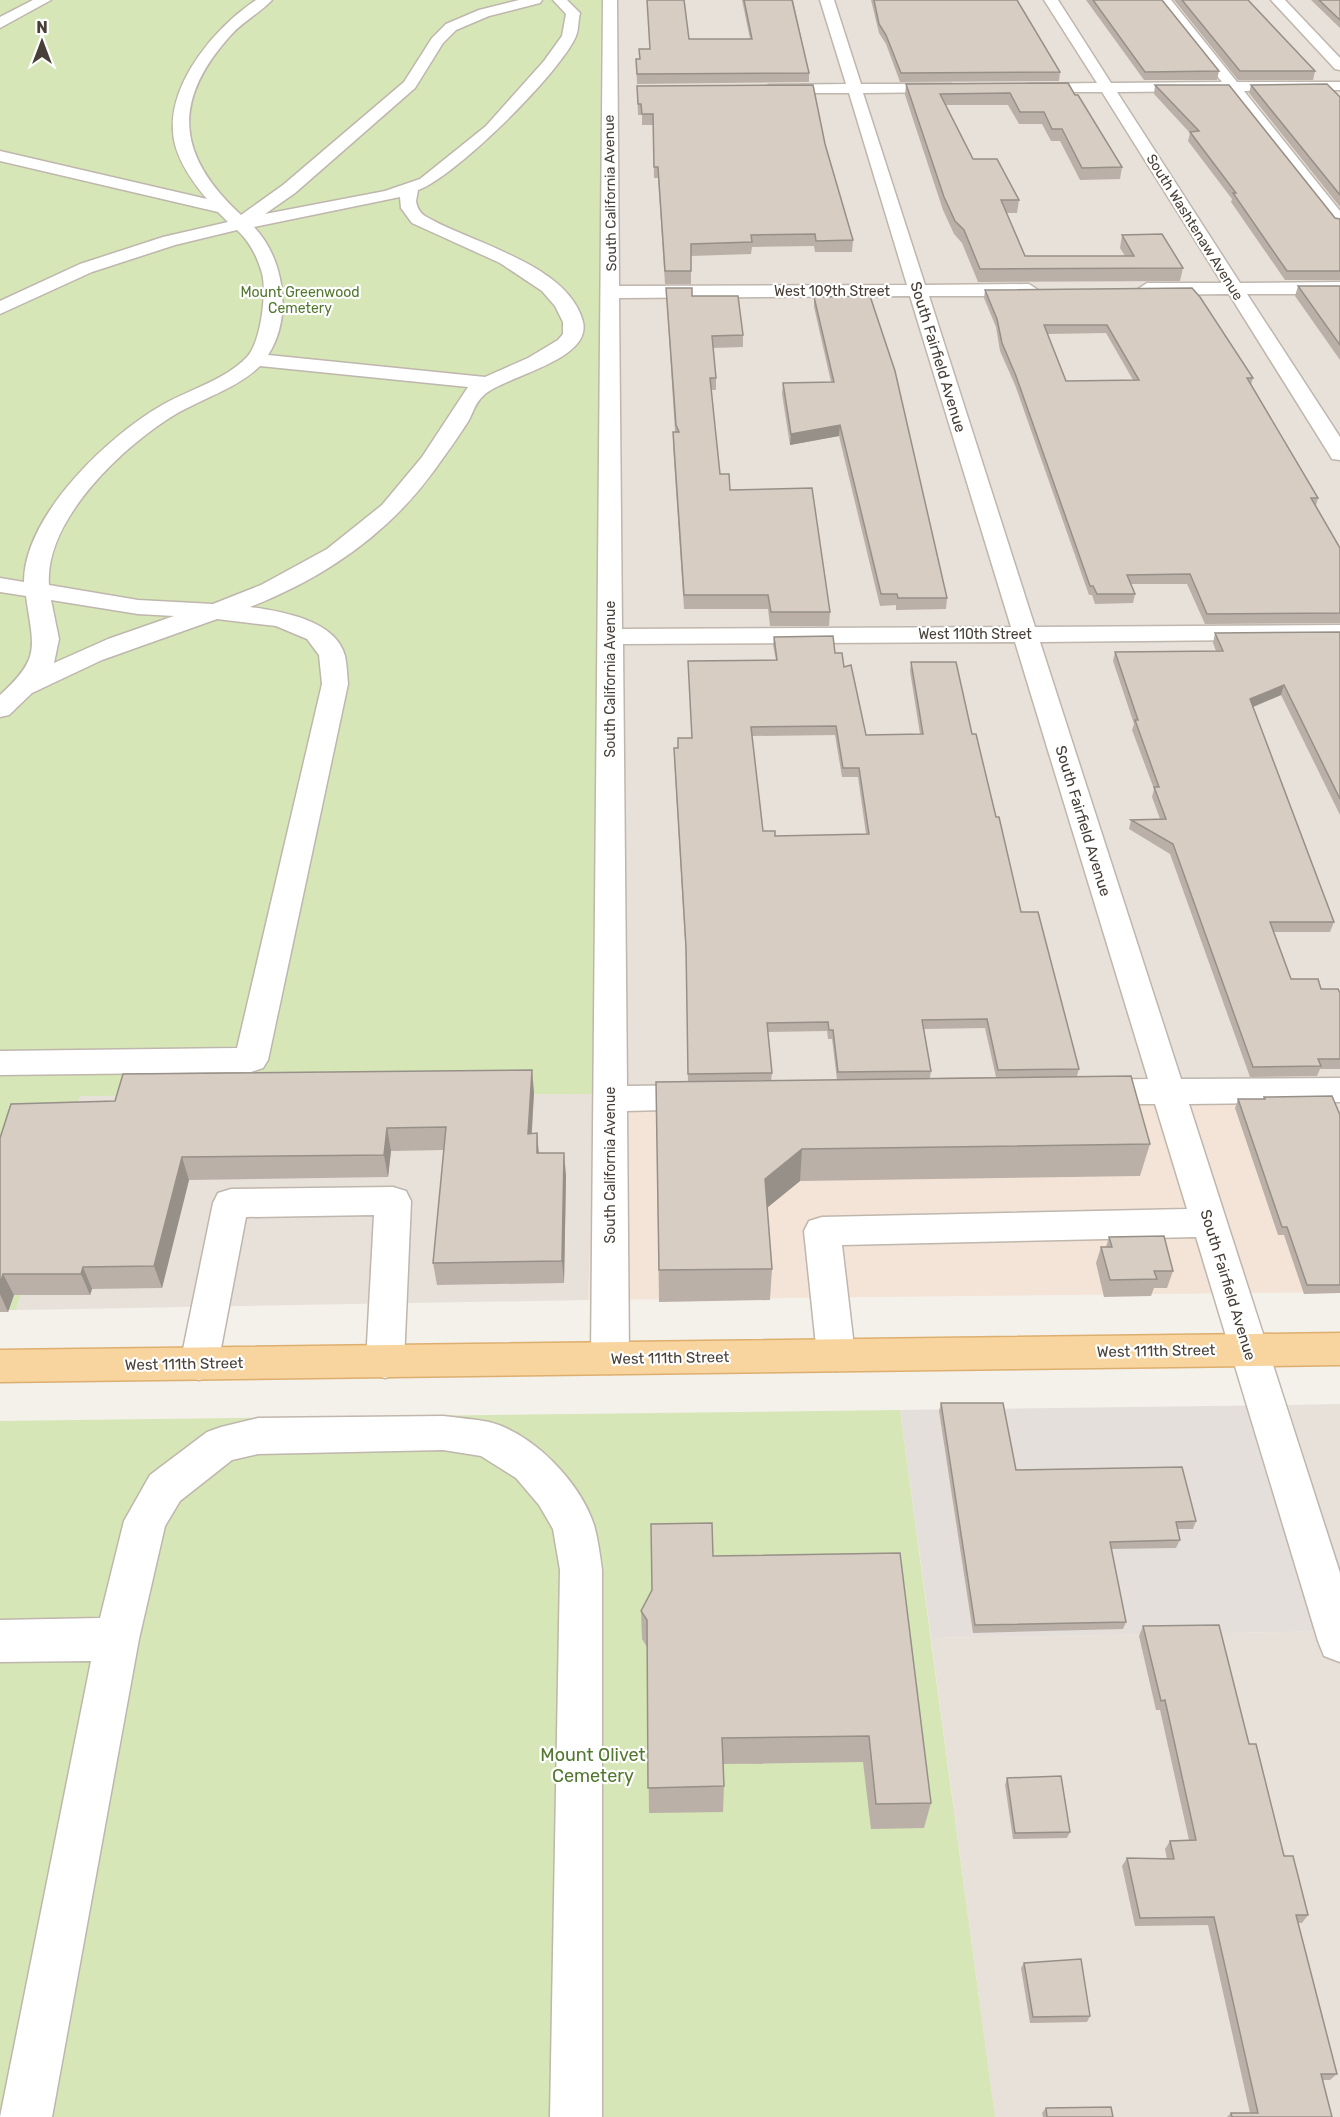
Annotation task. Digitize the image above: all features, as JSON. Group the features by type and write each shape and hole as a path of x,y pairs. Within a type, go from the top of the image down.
{"main road":[{"name":"West 111th Street","path":"0,1366 1340,1349"}],"street":[{"path":"0,24 12,14 44,0"},
{"path":"436,41 451,27 466,19 535,0"},
{"path":"0,308 52,282 106,261 240,224 369,199 426,182 491,129 549,64 569,36 572,22 573,13 560,0"},
{"name":"South California Avenue","path":"610,0 616,90 611,292 610,1358"},
{"name":"South Fairfield Avenue","path":"827,0 1248,1350 1334,1601 1340,1641"},
{"name":"South Washtenaw Avenue","path":"1051,0 1340,454"},
{"path":"1164,0 1340,222"},
{"path":"1278,0 1340,66"},
{"path":"0,709 22,688 41,663 46,644 36,569 56,522 117,445 170,409 239,372 255,360 262,349 269,327 272,277 253,232 240,224 204,185 188,156 179,124 180,106 210,52 256,2"},
{"path":"240,224 289,189 410,85 436,41 443,16"},
{"path":"1014,88 1340,86"},
{"path":"750,89 969,88"},
{"path":"0,156 224,208"},
{"path":"22,688 117,644 255,597 294,577 377,523 407,494 466,409 474,392 487,383 564,347 573,335 574,323 549,288 510,260 418,219 410,212 407,204 411,188"},
{"path":"1125,289 1340,288"},
{"name":"West 109th Street","path":"611,292 1042,290"},
{"path":"255,360 487,383"},
{"path":"0,585 138,608 213,611 282,620 316,634 332,654 335,684 251,1060 0,1063"},
{"name":"West 110th Street","path":"610,637 1340,632"},
{"path":"1063,1092 1340,1090"},
{"path":"610,1099 727,1097"},
{"path":"199,1364 231,1203 393,1201 385,1362"},
{"path":"836,1355 822,1231 1209,1223"},
{"path":"26,2117 117,1639 145,1521 165,1488 221,1444 258,1436 443,1433 489,1440 530,1464 554,1492 573,1525 580,1570 576,2117"},
{"path":"0,1641 117,1639"}],"shaded area":[{"path":"601,0 1340,0 1340,1222 596,1094"},
{"path":"1290,1088 1340,1292 588,1300 596,1094"},
{"path":"596,1094 588,1300 16,1310 80,1096"},
{"path":"1340,1404 1340,1572 1288,1405"},
{"path":"1288,1405 1340,1572 1340,1631 931,1638 900,1410"},
{"path":"1340,1631 1340,2117 995,2117 931,1638"}],"green space":[{"name":"Mount Greenwood Cemetery","path":"0,0 601,0 596,1094 80,1096 16,1310 0,1310"},
{"name":"Mount Olivet Cemetery","path":"900,1410 995,2117 0,2117 0,1421"}],"building":[{"path":"647,0 684,0 689,39 752,39 744,0 792,0 809,73 637,74 636,59 640,59 639,49 650,49"},
{"path":"874,0 1017,0 1060,72 901,73 886,35 879,24"},
{"path":"1093,0 1162,0 1219,71 1145,72"},
{"path":"1182,0 1248,0 1315,71 1240,71"},
{"path":"1319,0 1340,0 1340,20"},
{"path":"1068,83 1075,95 1078,95 1122,167 1082,168 1062,129 1052,129 1044,112 1020,112 1010,93 940,94 973,159 997,159 1019,200 1001,200 1025,256 1134,256 1122,235 1162,234 1183,268 980,269 964,230 955,221 944,197 906,84"},
{"path":"1327,84 1340,97 1340,195 1251,85"},
{"path":"813,85 825,144 853,240 816,241 815,234 751,235 752,242 691,244 691,271 665,271 658,167 654,167 653,114 642,114 641,104 638,104 637,86"},
{"path":"1155,85 1229,85 1335,218 1340,219 1340,271 1287,271 1233,193 1236,193 1190,132 1199,131"},
{"path":"1298,286 1340,286 1340,345"},
{"path":"666,288 692,288 692,296 738,296 743,335 712,336 716,378 710,378 720,474 729,474 730,490 812,488 830,612 771,612 768,595 684,595 673,432 679,432 676,425"},
{"path":"1192,288 1253,378 1247,378 1318,498 1311,498 1340,548 1340,613 1207,614 1190,574 1127,575 1135,594 1097,594 1093,586 1090,586 985,290","holes":["1044,325 1107,325 1139,380 1066,381"]},
{"path":"870,296 895,371 947,598 898,598 897,594 881,594 840,425 791,434 783,383 834,382 814,297"},
{"path":"1340,632 1340,799 1284,685 1250,699 1334,922 1270,922 1291,979 1318,979 1321,989 1338,989 1340,993 1340,1059 1318,1059 1321,1066 1253,1067 1173,844 1131,820 1166,819 1154,787 1159,787 1135,720 1138,720 1115,652 1223,651 1215,633"},
{"path":"833,636 835,653 842,653 844,667 851,665 866,735 923,734 911,662 956,662 972,734 976,734 996,817 999,817 1021,912 1038,912 1079,1069 998,1070 987,1019 922,1020 931,1071 838,1072 833,1030 829,1030 828,1022 767,1023 772,1073 688,1074 686,947 674,748 678,748 678,738 692,738 688,661 777,660 774,637","holes":["836,726 843,768 859,768 869,834 775,836 775,831 763,831 751,727"]},
{"path":"532,1070 528,1134 537,1133 537,1153 564,1153 562,1261 433,1263 446,1127 387,1128 384,1155 182,1157 154,1266 83,1267 81,1274 3,1274 0,1284 0,1138 11,1104 115,1101 123,1074"},
{"path":"1131,1076 1150,1144 802,1149 765,1179 772,1269 659,1270 656,1082"},
{"path":"1332,1096 1340,1115 1340,1285 1307,1285 1287,1227 1282,1227 1238,1099"},
{"path":"1164,1236 1173,1271 1154,1271 1157,1279 1110,1280 1101,1247 1112,1247 1109,1237"},
{"path":"941,1403 1003,1403 1016,1470 1182,1467 1196,1521 1176,1522 1180,1540 1110,1542 1126,1622 975,1625"},
{"path":"712,1523 713,1556 900,1553 931,1803 876,1804 869,1736 722,1738 724,1786 648,1788 647,1620 641,1611 652,1590 651,1524"},
{"path":"1219,1625 1249,1744 1256,1744 1284,1856 1293,1856 1308,1915 1296,1915 1337,2074 1321,2074 1332,2117 1232,2117 1231,2113 1258,2113 1214,1917 1140,1918 1127,1858 1174,1859 1170,1841 1196,1840 1165,1700 1161,1701 1143,1626"},
{"path":"1061,1776 1070,1832 1015,1833 1007,1778"},
{"path":"1081,1959 1090,2016 1033,2017 1024,1963"},
{"path":"1111,2107 1113,2117 1047,2117 1046,2108"}]}
